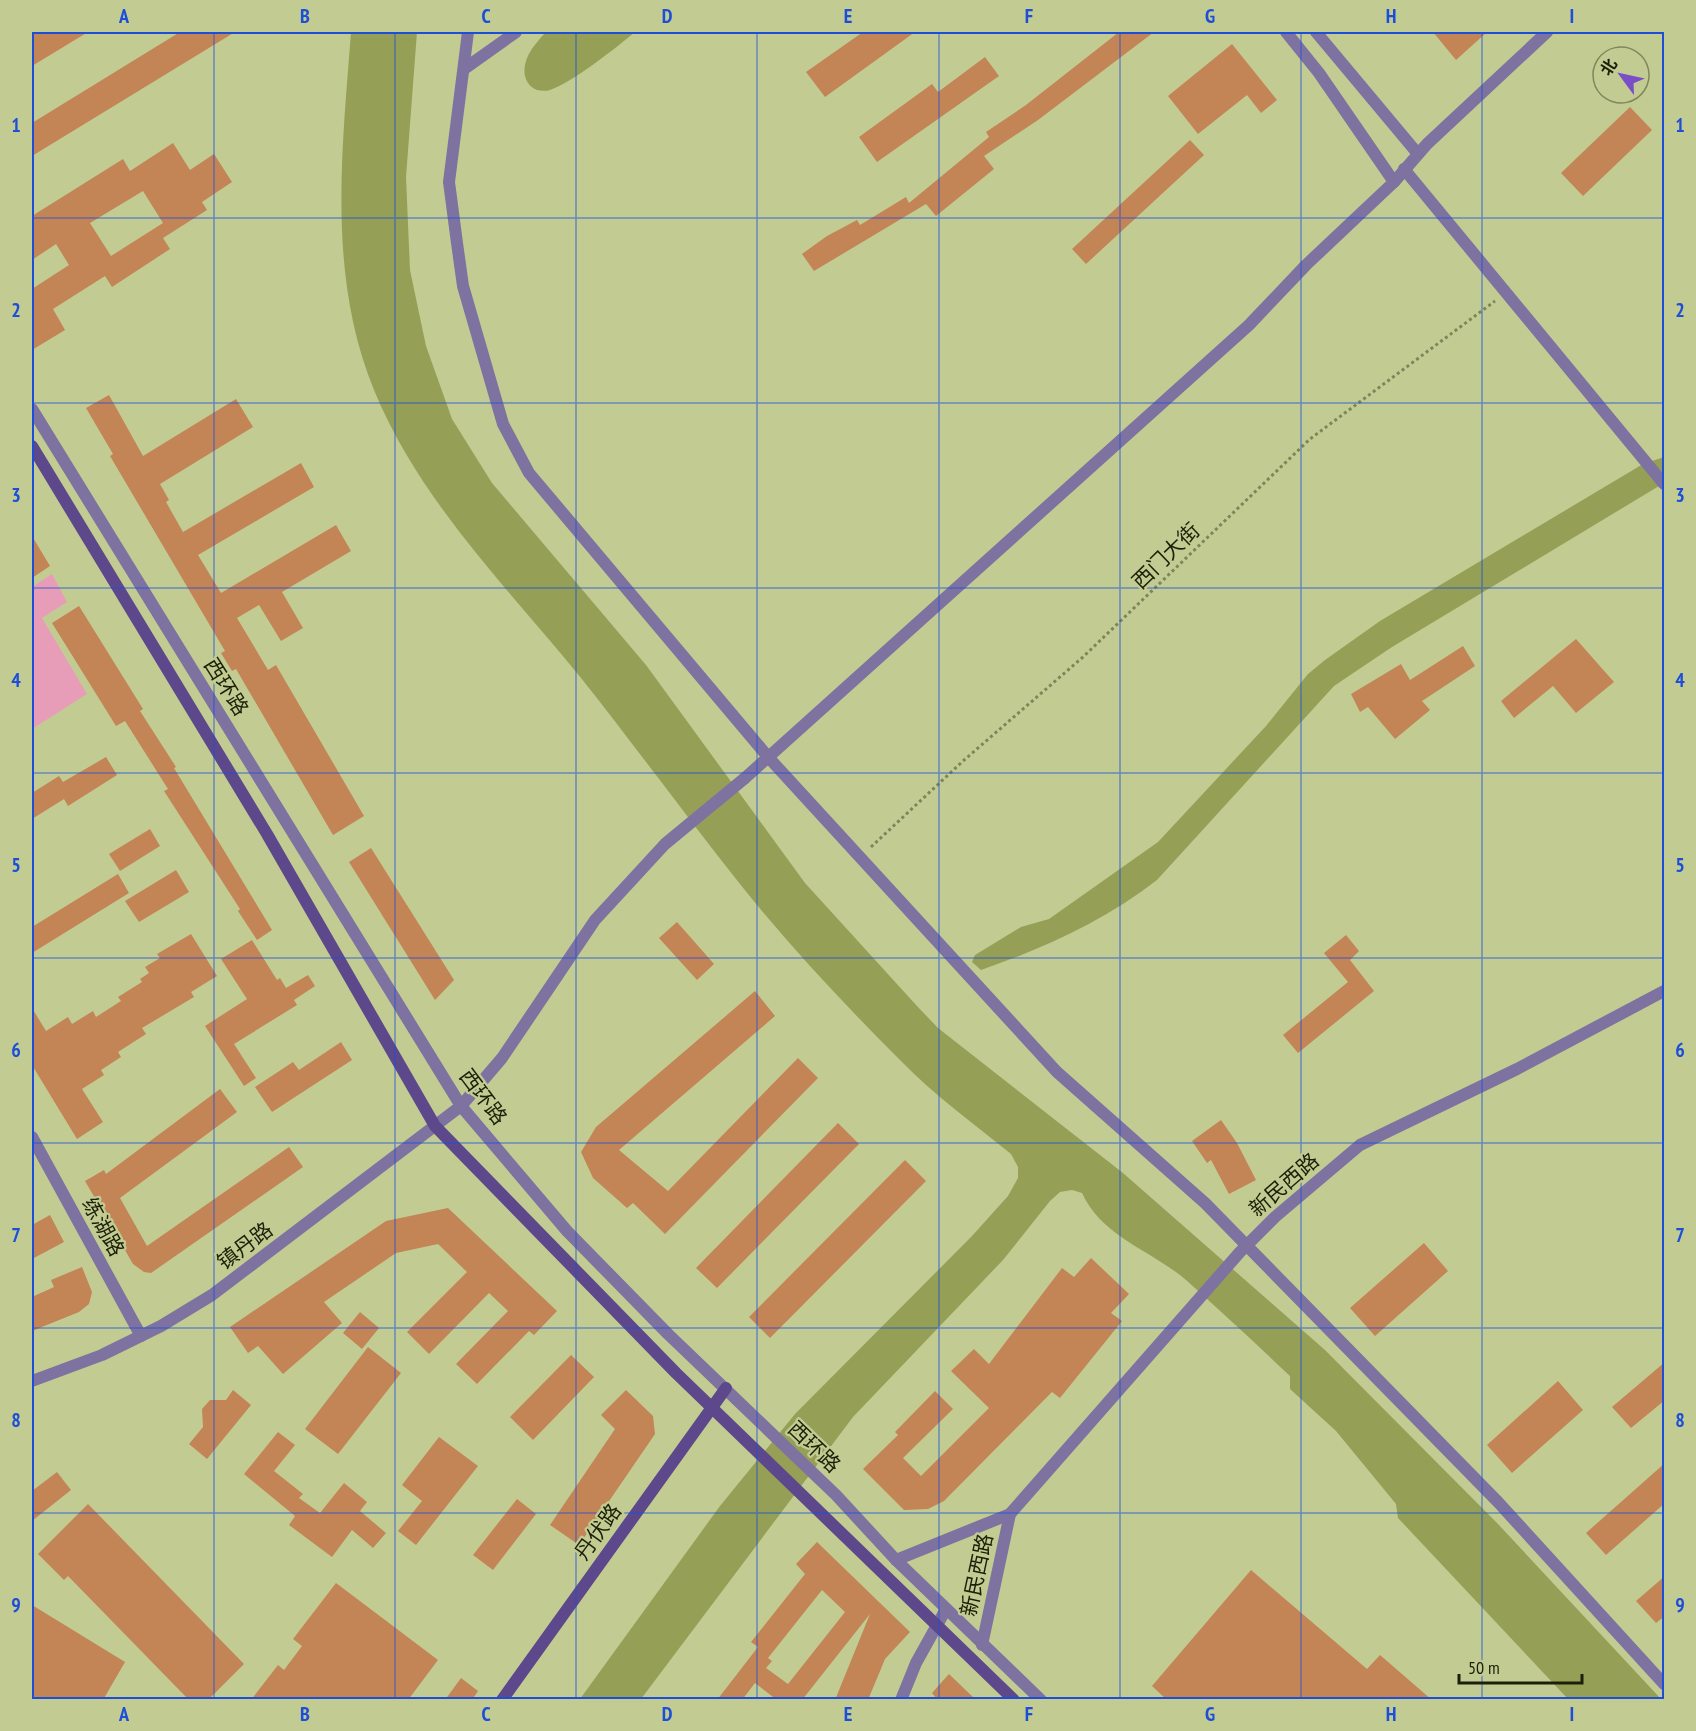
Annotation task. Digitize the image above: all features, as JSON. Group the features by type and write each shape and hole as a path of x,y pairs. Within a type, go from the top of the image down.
{"main road":[{"name":"西环路","path":"32,446 267,834 435,1126 713,1407 1014,1700"},
{"name":"丹伏路","path":"502,1700 726,1388"}],"street":[{"path":"468,32 449,182 464,286 503,424 529,473 769,758 1057,1072 1205,1203 1243,1249 1498,1502 1665,1684"},
{"path":"464,69 516,32"},
{"path":"1286,32 1319,73 1394,182"},
{"path":"1316,32 1418,154"},
{"name":"镇丹路","path":"32,1381 102,1355 141,1336 212,1295 461,1106 502,1058 596,920 665,844 769,758 1249,325 1306,266 1394,182 1418,154 1547,32"},
{"path":"1404,170 1665,484"},
{"name":"西环路","path":"32,409 461,1106 567,1231 668,1334 836,1495 896,1560 1041,1700"},
{"name":"新民西路","path":"896,1560 1010,1514 1243,1249 1275,1216 1360,1145 1516,1069 1665,991"},
{"name":"练湖路","path":"32,1137 141,1336"},
{"name":"新民西路","path":"982,1645 1010,1514"},
{"path":"900,1700 946,1609"}],"path":[{"name":"西门大街","path":"861,856 963,761 1083,657 1310,439 1442,343 1505,293"}],"shaded area":[{"path":"351,32 417,32 406,177 410,270 426,346 452,419 492,483 646,665 805,883 938,1028 1123,1173 1325,1350 1498,1524 1661,1699 1568,1699 1398,1518 1396,1504 1336,1431 1290,1389 1290,1376 1186,1280 1114,1232 1091,1208 1082,1193 1072,1190 1060,1192 1050,1201 1003,1260 853,1417 641,1699 580,1699 720,1506 795,1414 972,1236 1008,1196 1018,1178 1018,1167 1011,1154 914,1074 838,997 778,930 581,678 467,541 415,469 374,390 359,347 349,302 344,258 342,168"},
{"path":"546,32 635,32 570,80 550,90 541,91 528,84 525,76 525,63 530,52"},
{"path":"1664,457 1664,483 1392,647 1334,686 1157,880 1095,921 1027,953 981,970 972,962 975,955 1021,927 1049,919 1158,842 1266,726 1308,674 1325,660 1380,621 1643,464"},
{"path":"52,574 67,602 42,618 87,694 32,729 32,587"}],"building":[{"path":"32,32 88,32 32,66"},
{"path":"180,32 235,32 32,156 32,123"},
{"path":"863,32 915,32 825,97 806,72"},
{"path":"1119,32 1154,32 1038,120 984,156 994,169 936,216 926,204 814,271 802,254 827,236 857,220 860,225 906,197 909,203 989,137 986,132 1026,105"},
{"path":"1433,32 1487,32 1456,60"},
{"path":"1232,44 1277,100 1261,113 1247,95 1198,134 1168,96"},
{"path":"985,57 999,76 877,162 859,137 932,84 938,92"},
{"path":"1630,107 1652,130 1583,196 1561,173"},
{"path":"1190,140 1204,155 1086,264 1072,249"},
{"path":"173,143 190,170 214,154 232,182 202,202 207,210 163,238 170,249 112,287 105,276 53,309 65,330 32,350 32,289 69,265 56,244 32,260 32,216 123,159 130,171","holes":["143,191 163,223 111,256 90,223"]},
{"path":"109,395 143,456 236,399 253,427 160,484 169,500 166,502 183,532 301,463 314,487 198,555 221,593 336,525 351,551 282,592 303,628 281,641 259,605 237,618 268,670 276,665 364,816 333,835 236,669 232,671 221,653 225,651 110,456 113,454 86,408"},
{"path":"32,536 50,566 32,578"},
{"path":"79,606 143,709 140,711 176,767 174,768 272,930 257,940 238,911 240,909 164,791 168,789 125,721 116,726 52,623"},
{"path":"1576,639 1614,682 1576,713 1553,686 1514,718 1501,701"},
{"path":"1463,646 1475,666 1422,701 1430,710 1395,739 1368,707 1360,712 1351,694 1401,664 1410,680"},
{"path":"106,757 117,775 68,806 64,799 32,819 32,793 59,776 63,782"},
{"path":"150,829 160,846 120,871 109,854"},
{"path":"371,848 454,980 435,1000 349,862"},
{"path":"176,870 189,892 139,922 125,901"},
{"path":"118,874 129,893 32,953 32,927"},
{"path":"677,922 714,964 697,980 659,938"},
{"path":"191,934 217,976 191,992 194,997 142,1028 146,1034 118,1052 121,1057 101,1070 104,1075 82,1089 103,1122 77,1139 32,1065 32,1008 46,1031 68,1017 72,1024 93,1011 96,1017 121,1001 118,997 142,982 140,979 149,973 145,967 160,958 157,954"},
{"path":"1346,935 1359,951 1350,960 1374,991 1298,1053 1283,1035 1348,982 1324,953"},
{"path":"252,940 277,980 280,978 286,988 308,975 315,986 294,1000 297,1005 234,1044 256,1078 244,1086 205,1026 247,999 221,959"},
{"path":"755,991 775,1016 619,1150 668,1191 798,1058 818,1078 665,1234 633,1203 627,1208 593,1178 581,1152 596,1127"},
{"path":"341,1042 352,1060 272,1112 255,1087 293,1062 299,1070"},
{"path":"220,1089 237,1112 120,1198 147,1246 289,1147 303,1167 151,1273 144,1272 133,1264 85,1181 104,1170 106,1174"},
{"path":"1221,1120 1237,1143 1256,1180 1229,1194 1211,1160 1207,1163 1192,1141"},
{"path":"838,1123 859,1144 717,1288 696,1268"},
{"path":"905,1160 926,1181 770,1338 749,1317"},
{"path":"448,1208 557,1311 534,1335 529,1331 477,1384 456,1364 508,1311 489,1293 429,1354 407,1332 467,1272 438,1244 396,1253 324,1302 342,1323 283,1374 258,1346 248,1353 230,1327 386,1221"},
{"path":"50,1215 64,1242 32,1259 32,1225"},
{"path":"1424,1243 1448,1271 1375,1336 1350,1308"},
{"path":"1091,1258 1129,1294 1111,1313 1122,1321 1060,1398 1052,1392 944,1501 928,1509 904,1510 863,1469 898,1435 895,1432 935,1391 953,1409 903,1458 921,1476 989,1408 951,1371 974,1349 989,1364 1062,1268 1074,1277"},
{"path":"82,1267 92,1292 89,1304 79,1312 32,1331 32,1297 54,1287 51,1280"},
{"path":"360,1312 379,1328 362,1349 343,1333"},
{"path":"368,1347 401,1373 338,1454 305,1429"},
{"path":"571,1355 594,1377 533,1440 510,1417"},
{"path":"1665,1362 1665,1400 1631,1428 1612,1407"},
{"path":"1558,1381 1583,1410 1512,1473 1487,1445"},
{"path":"233,1390 251,1405 207,1459 189,1444 203,1427 202,1409 210,1400 226,1400"},
{"path":"626,1390 653,1416 655,1434 579,1545 550,1525 615,1429 601,1415"},
{"path":"278,1432 295,1445 274,1471 303,1494 299,1498 320,1513 344,1483 367,1502 360,1511 386,1533 373,1548 352,1530 332,1557 289,1525 295,1516 244,1474"},
{"path":"439,1437 478,1466 416,1545 398,1531 422,1501 402,1485"},
{"path":"1665,1463 1665,1503 1606,1555 1586,1533"},
{"path":"57,1472 71,1490 32,1521 32,1491"},
{"path":"517,1499 536,1514 493,1570 473,1555"},
{"path":"88,1504 244,1664 208,1700 189,1700 68,1576 64,1580 38,1554"},
{"path":"817,1542 910,1632 885,1659 868,1700 835,1700 870,1614 802,1700 777,1700 755,1683 742,1700 717,1700 758,1647 751,1642 805,1574 796,1564","holes":["822,1590 845,1612 788,1684 766,1668 772,1661 768,1658"]},
{"path":"1251,1570 1367,1669 1380,1655 1432,1700 1167,1700 1152,1686"},
{"path":"1665,1576 1665,1616 1656,1623 1636,1601"},
{"path":"336,1583 438,1660 408,1700 251,1700 278,1665 284,1670 302,1646 293,1639"},
{"path":"32,1605 125,1662 103,1700 32,1700"},
{"path":"949,1674 976,1700 938,1700 932,1693"},
{"path":"461,1678 478,1691 472,1700 445,1700"}]}
